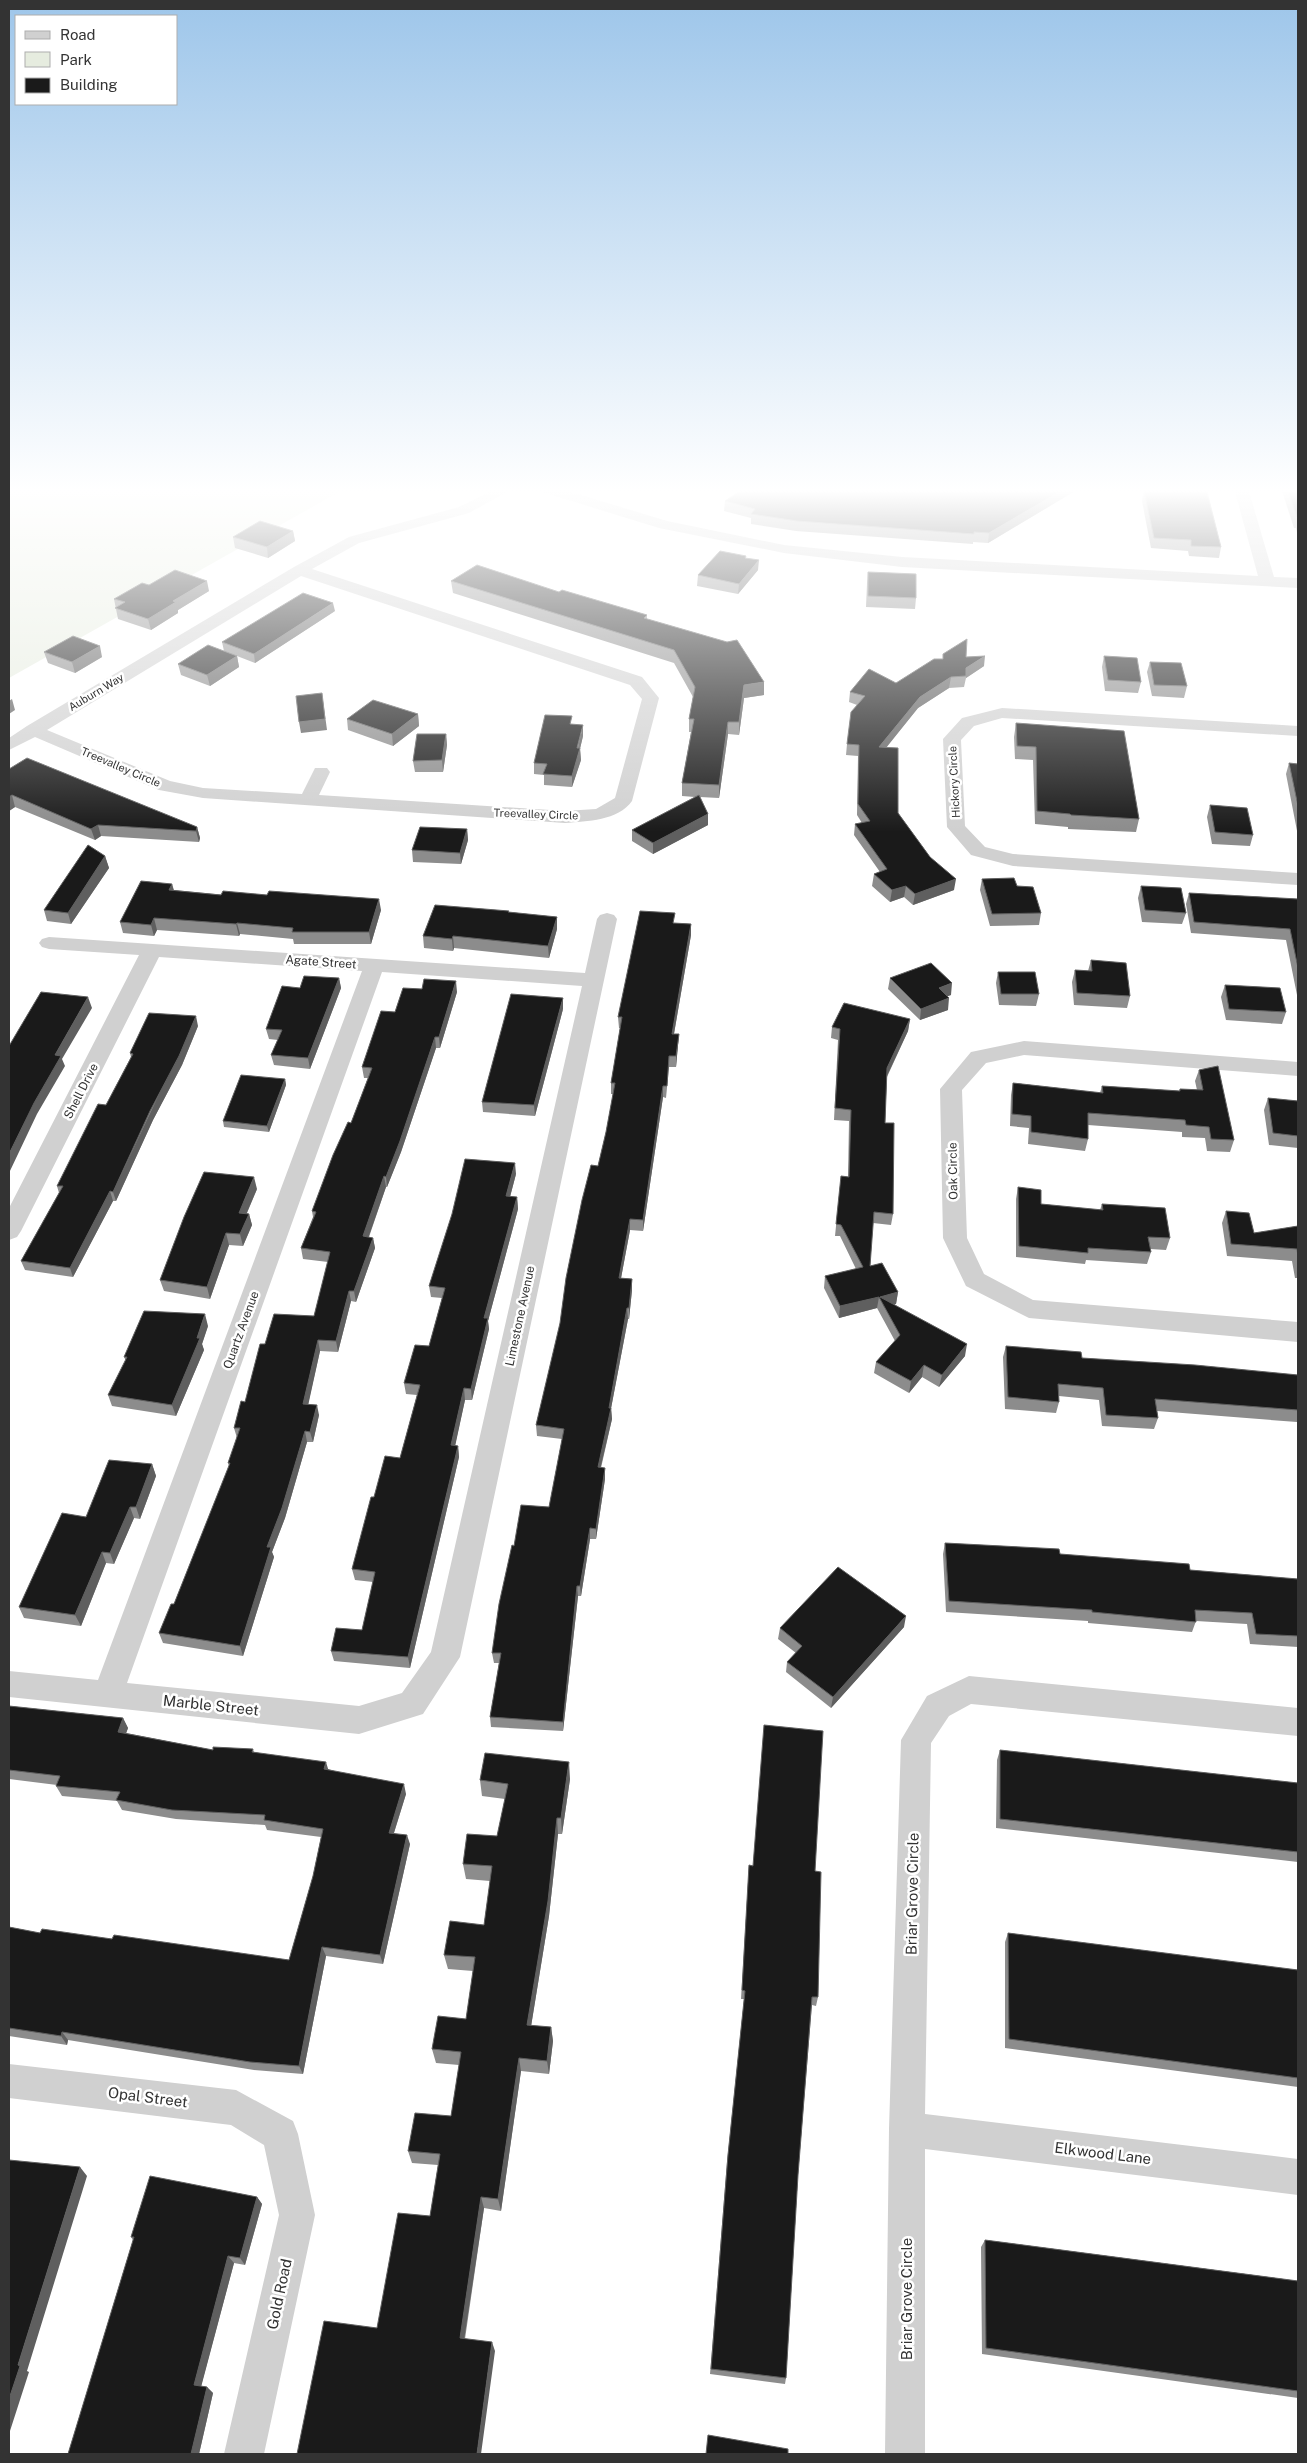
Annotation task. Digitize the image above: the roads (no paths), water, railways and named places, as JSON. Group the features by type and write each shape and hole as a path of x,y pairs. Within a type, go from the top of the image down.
{"street":[{"name":"Auburn Way","path":"9,745 244,603"},
{"name":"Treevalley Circle","path":"33,730 164,786 203,793 565,817 600,814 623,801 651,698 636,681 399,603"},
{"name":"Hickory Circle","path":"1298,730 1002,713 968,722 952,739 956,827 978,851 1013,860 1298,879"},
{"path":"308,800 321,772"},
{"name":"Limestone Avenue","path":"412,1704 445,1657 606,919"},
{"name":"Agate Street","path":"48,943 593,980"},
{"name":"Shell Drive","path":"9,1231 152,950"},
{"name":"Quartz Avenue","path":"108,1694 374,965"},
{"name":"Oak Circle","path":"1298,1069 1024,1048 979,1057 951,1090 955,1238 975,1280 1029,1309 1298,1332"},
{"name":"Marble Street","path":"9,1684 359,1720 412,1704"},
{"name":"Briar Grove Circle","path":"905,2454 907,2129 916,1740 938,1706 969,1690 1298,1722"},
{"name":"Opal Street","path":"9,2081 236,2108 280,2134"},
{"name":"Elkwood Lane","path":"907,2129 1298,2177"},
{"name":"Gold Road","path":"244,2454 297,2215 280,2134"}]}
